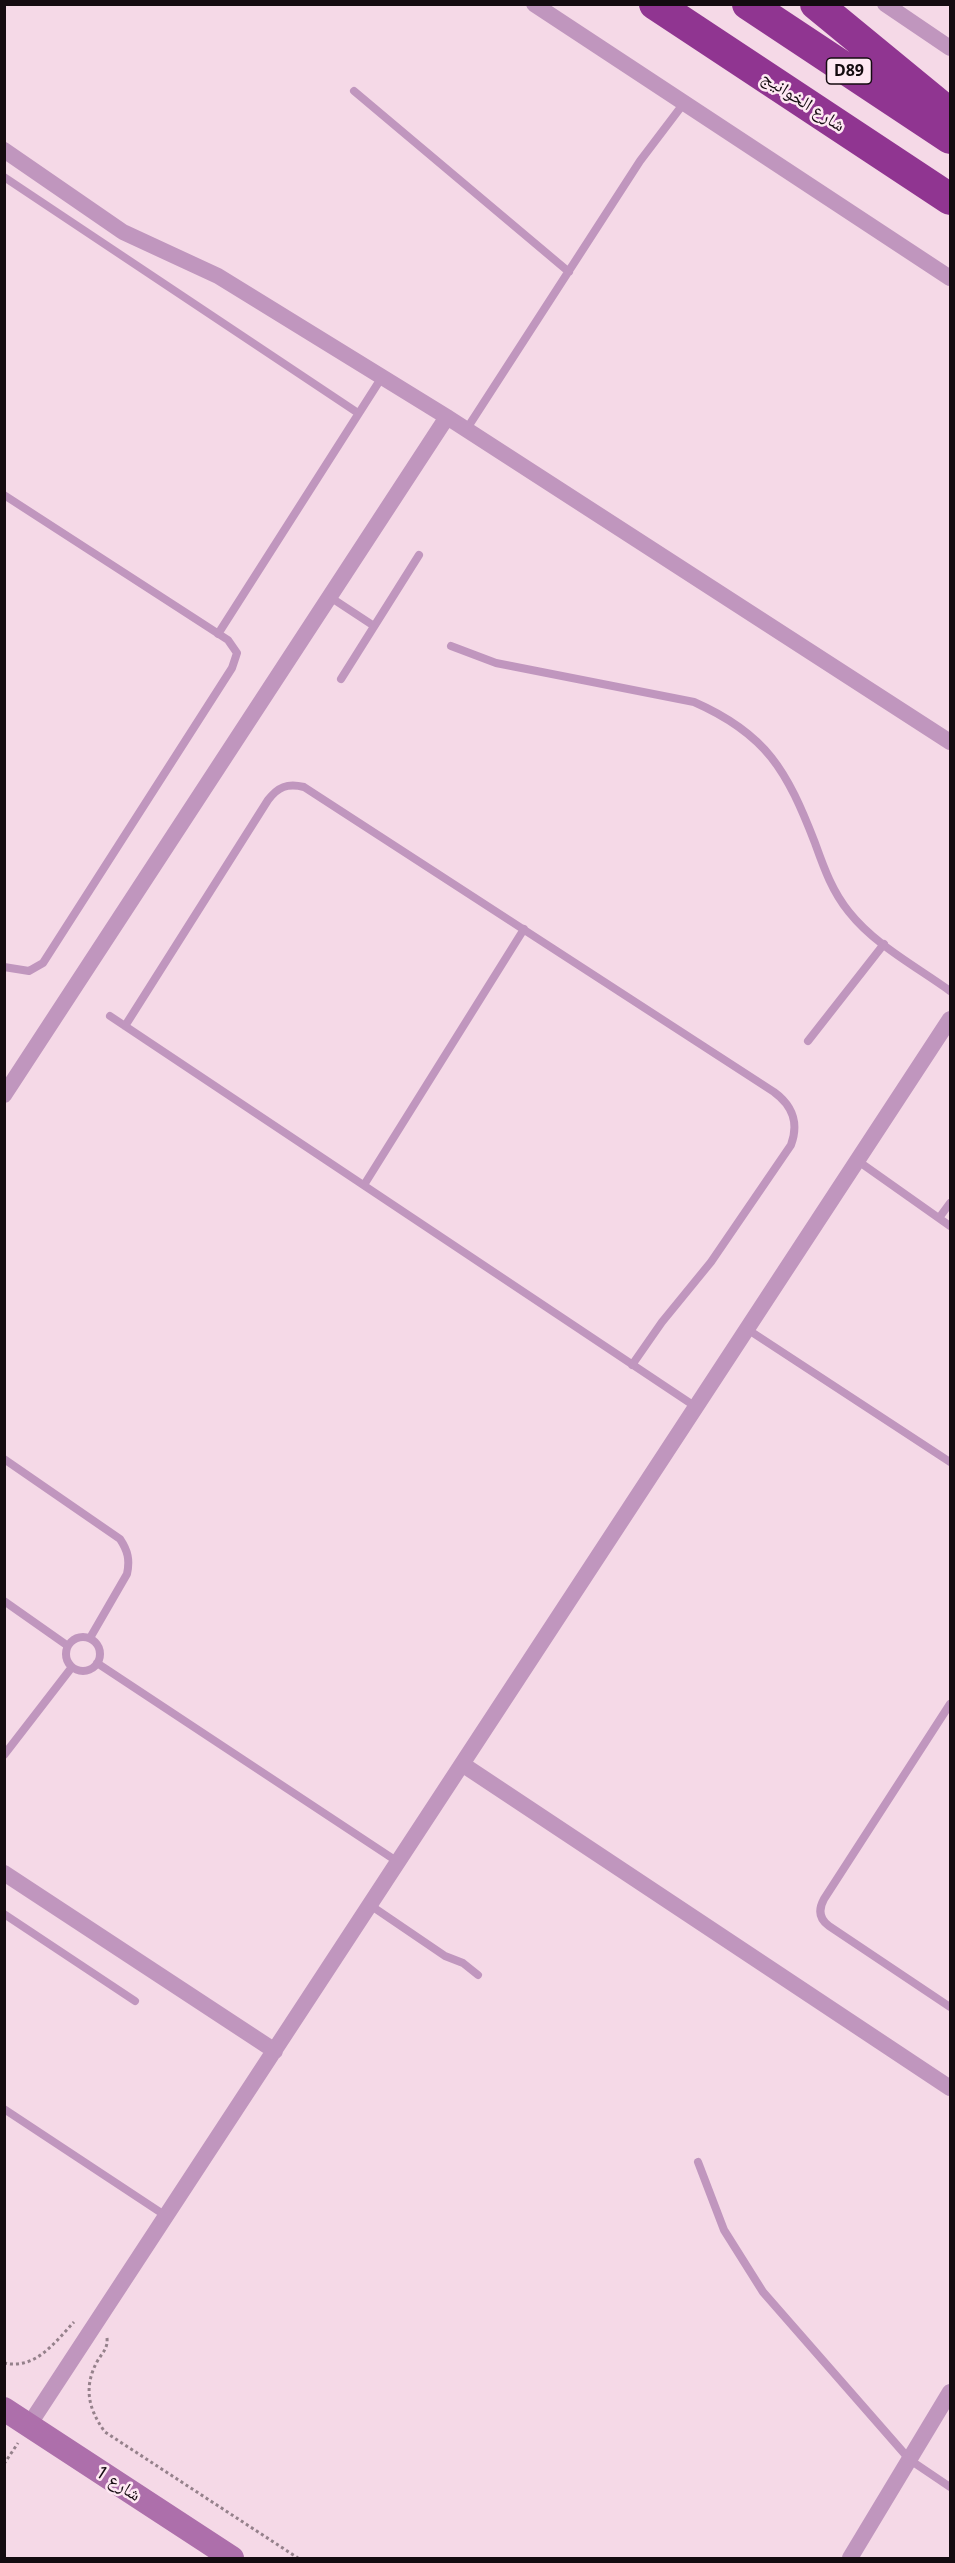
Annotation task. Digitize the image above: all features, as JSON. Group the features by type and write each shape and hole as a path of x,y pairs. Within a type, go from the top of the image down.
{"highway":[{"name":"شارع الخوانيج","path":"655,4 951,199"},
{"name":"D89","path":"748,4 951,138"},
{"path":"816,4 951,114"}],"street":[{"path":"534,4 951,278"},
{"path":"885,4 951,48"},
{"path":"4,150 123,232 218,276 447,417 951,742"},
{"path":"4,1095 447,417"},
{"path":"29,2425 951,1019"},
{"path":"462,1764 951,2088"},
{"path":"4,1873 275,2050"},
{"path":"850,2559 951,2392"},
{"name":"شارع 1","path":"4,2409 232,2559"}],"lane":[{"path":"354,91 569,272"},
{"path":"466,430 640,161 684,103"},
{"path":"4,177 358,413"},
{"path":"218,634 382,377"},
{"path":"4,495 218,634 234,646 237,653 236,662 226,678 43,963 28,970 4,967"},
{"path":"341,679 419,555"},
{"path":"330,597 374,626"},
{"path":"451,646 488,661 694,702 723,715 749,733 772,756 789,782 835,891 849,913 884,944 951,991"},
{"path":"125,1026 268,800 283,786 304,787 774,1092 784,1100 795,1122 791,1145 711,1262 662,1322 632,1365"},
{"path":"364,1185 524,929"},
{"path":"808,1041 884,944"},
{"path":"110,1016 696,1407"},
{"path":"858,1161 951,1226"},
{"path":"939,1218 951,1203"},
{"path":"747,1329 951,1462"},
{"path":"5,1462 120,1539 127,1550 129,1562 127,1574 90,1638"},
{"path":"4,1601 68,1646"},
{"path":"79,1637 90,1638 99,1649 97,1663 82,1671 72,1667 66,1655 68,1646 79,1637"},
{"path":"97,1663 398,1862"},
{"path":"4,1755 72,1667"},
{"path":"951,1704 824,1899 820,1911 824,1923 951,2007"},
{"path":"370,1905 445,1956 463,1963 478,1975"},
{"path":"4,1914 135,2001"},
{"path":"4,2109 166,2216"},
{"path":"698,2162 724,2230 764,2292 910,2460 951,2487"}],"path":[{"path":"4,2363 27,2362 42,2355 74,2322 85,2319 95,2325 105,2333 108,2343 91,2374 88,2390 90,2405 105,2432 298,2559"}]}
